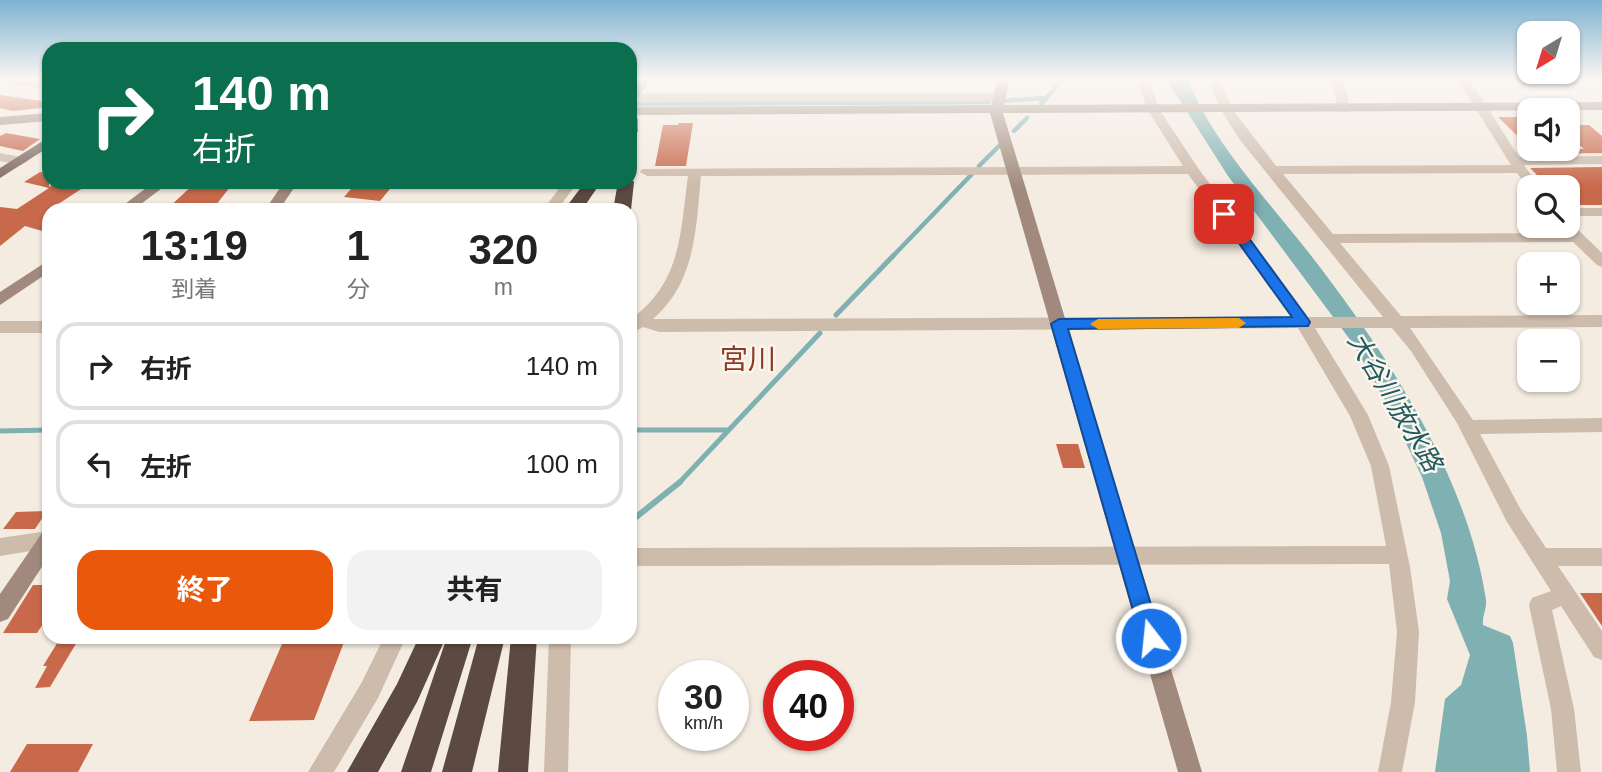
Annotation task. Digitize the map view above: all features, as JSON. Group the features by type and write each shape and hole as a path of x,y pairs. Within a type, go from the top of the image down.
{"highway":[{"path":"362,772 407,693 430,644"},
{"path":"416,772 458,644"},
{"path":"457,772 490,644"},
{"path":"513,772 523,644"}],"main road":[{"path":"0,174 42,146"}],"street":[{"path":"1001,115 1014,171 1190,772"},
{"path":"1157,115 1192,170 1303,322 1364,428 1380,466 1408,632 1403,702 1390,772"},
{"path":"1228,115 1399,323 1438,377 1468,427 1514,516 1602,650"},
{"path":"1485,115 1524,175"},
{"path":"0,121 42,118"},
{"path":"0,157 21,161"},
{"path":"1274,170 1516,165 1602,160"},
{"path":"647,172 1192,170"},
{"path":"637,324 666,299 680,276 695,172"},
{"path":"134,203 153,189"},
{"path":"1580,212 1602,212"},
{"path":"1330,239 1517,233"},
{"path":"1578,238 1602,262"},
{"path":"0,300 42,270"},
{"path":"637,325 1602,321"},
{"path":"0,327 42,327"},
{"path":"1468,427 1602,425"},
{"path":"0,547 42,540"},
{"path":"637,556 1396,555"},
{"path":"1542,558 1602,556"},
{"path":"0,612 40,565"},
{"path":"1566,595 1541,605 1566,727 1569,772"},
{"path":"320,772 370,690 392,644"},
{"path":"556,772 560,644"}],"water":[{"name":"大谷川放水路","path":"1189,115 1206,115 1225,147 1338,291 1419,416 1461,506 1476,553 1486,600 1483,625 1510,636 1513,643 1530,772 1435,772 1445,699 1461,685 1470,655 1447,599 1450,581 1441,533 1422,477 1392,413 1354,345 1228,176"}],"building":[{"path":"1498,117 1517,117 1517,135"},
{"path":"693,123 686,166 655,166 663,125"},
{"path":"1580,125 1589,125 1602,136 1602,153 1580,153 1580,149 1584,149 1580,146"},
{"path":"6,133 40,139 23,151 0,146 0,136"},
{"path":"1602,167 1602,205 1580,205 1580,175 1537,175 1530,168"},
{"path":"40,172 42,172 42,186 24,182"},
{"path":"47,189 81,189 60,203 42,203 42,231 25,226 0,246 0,207 17,209"},
{"path":"188,189 228,189 218,203 174,203"},
{"path":"351,189 390,189 380,201 344,197"},
{"path":"1056,444 1078,444 1085,468 1063,468"},
{"path":"42,511 42,518 35,529 3,529 16,512"},
{"path":"33,585 42,585 42,626 37,633 3,633"},
{"path":"1580,593 1602,593 1602,626"},
{"path":"57,644 76,644 50,687 35,688 47,666 43,666"},
{"path":"282,644 343,644 314,720 249,721"},
{"path":"27,744 93,744 78,772 10,772"}],"waterway":[{"path":"1014,131 1027,118"},
{"path":"979,166 999,146"},
{"path":"892,257 972,174"},
{"path":"836,315 893,256"},
{"path":"680,482 820,333"},
{"path":"0,431 42,430"},
{"path":"637,430 728,430"},
{"path":"637,516 680,482"}],"slow traffic":[{"path":"1098,324 1239,323"}],"district":[{"name":"宮川","path":"748,359"}],"route":[{"path":"1151,638 1059,324 1303,322 1224,214"}]}
